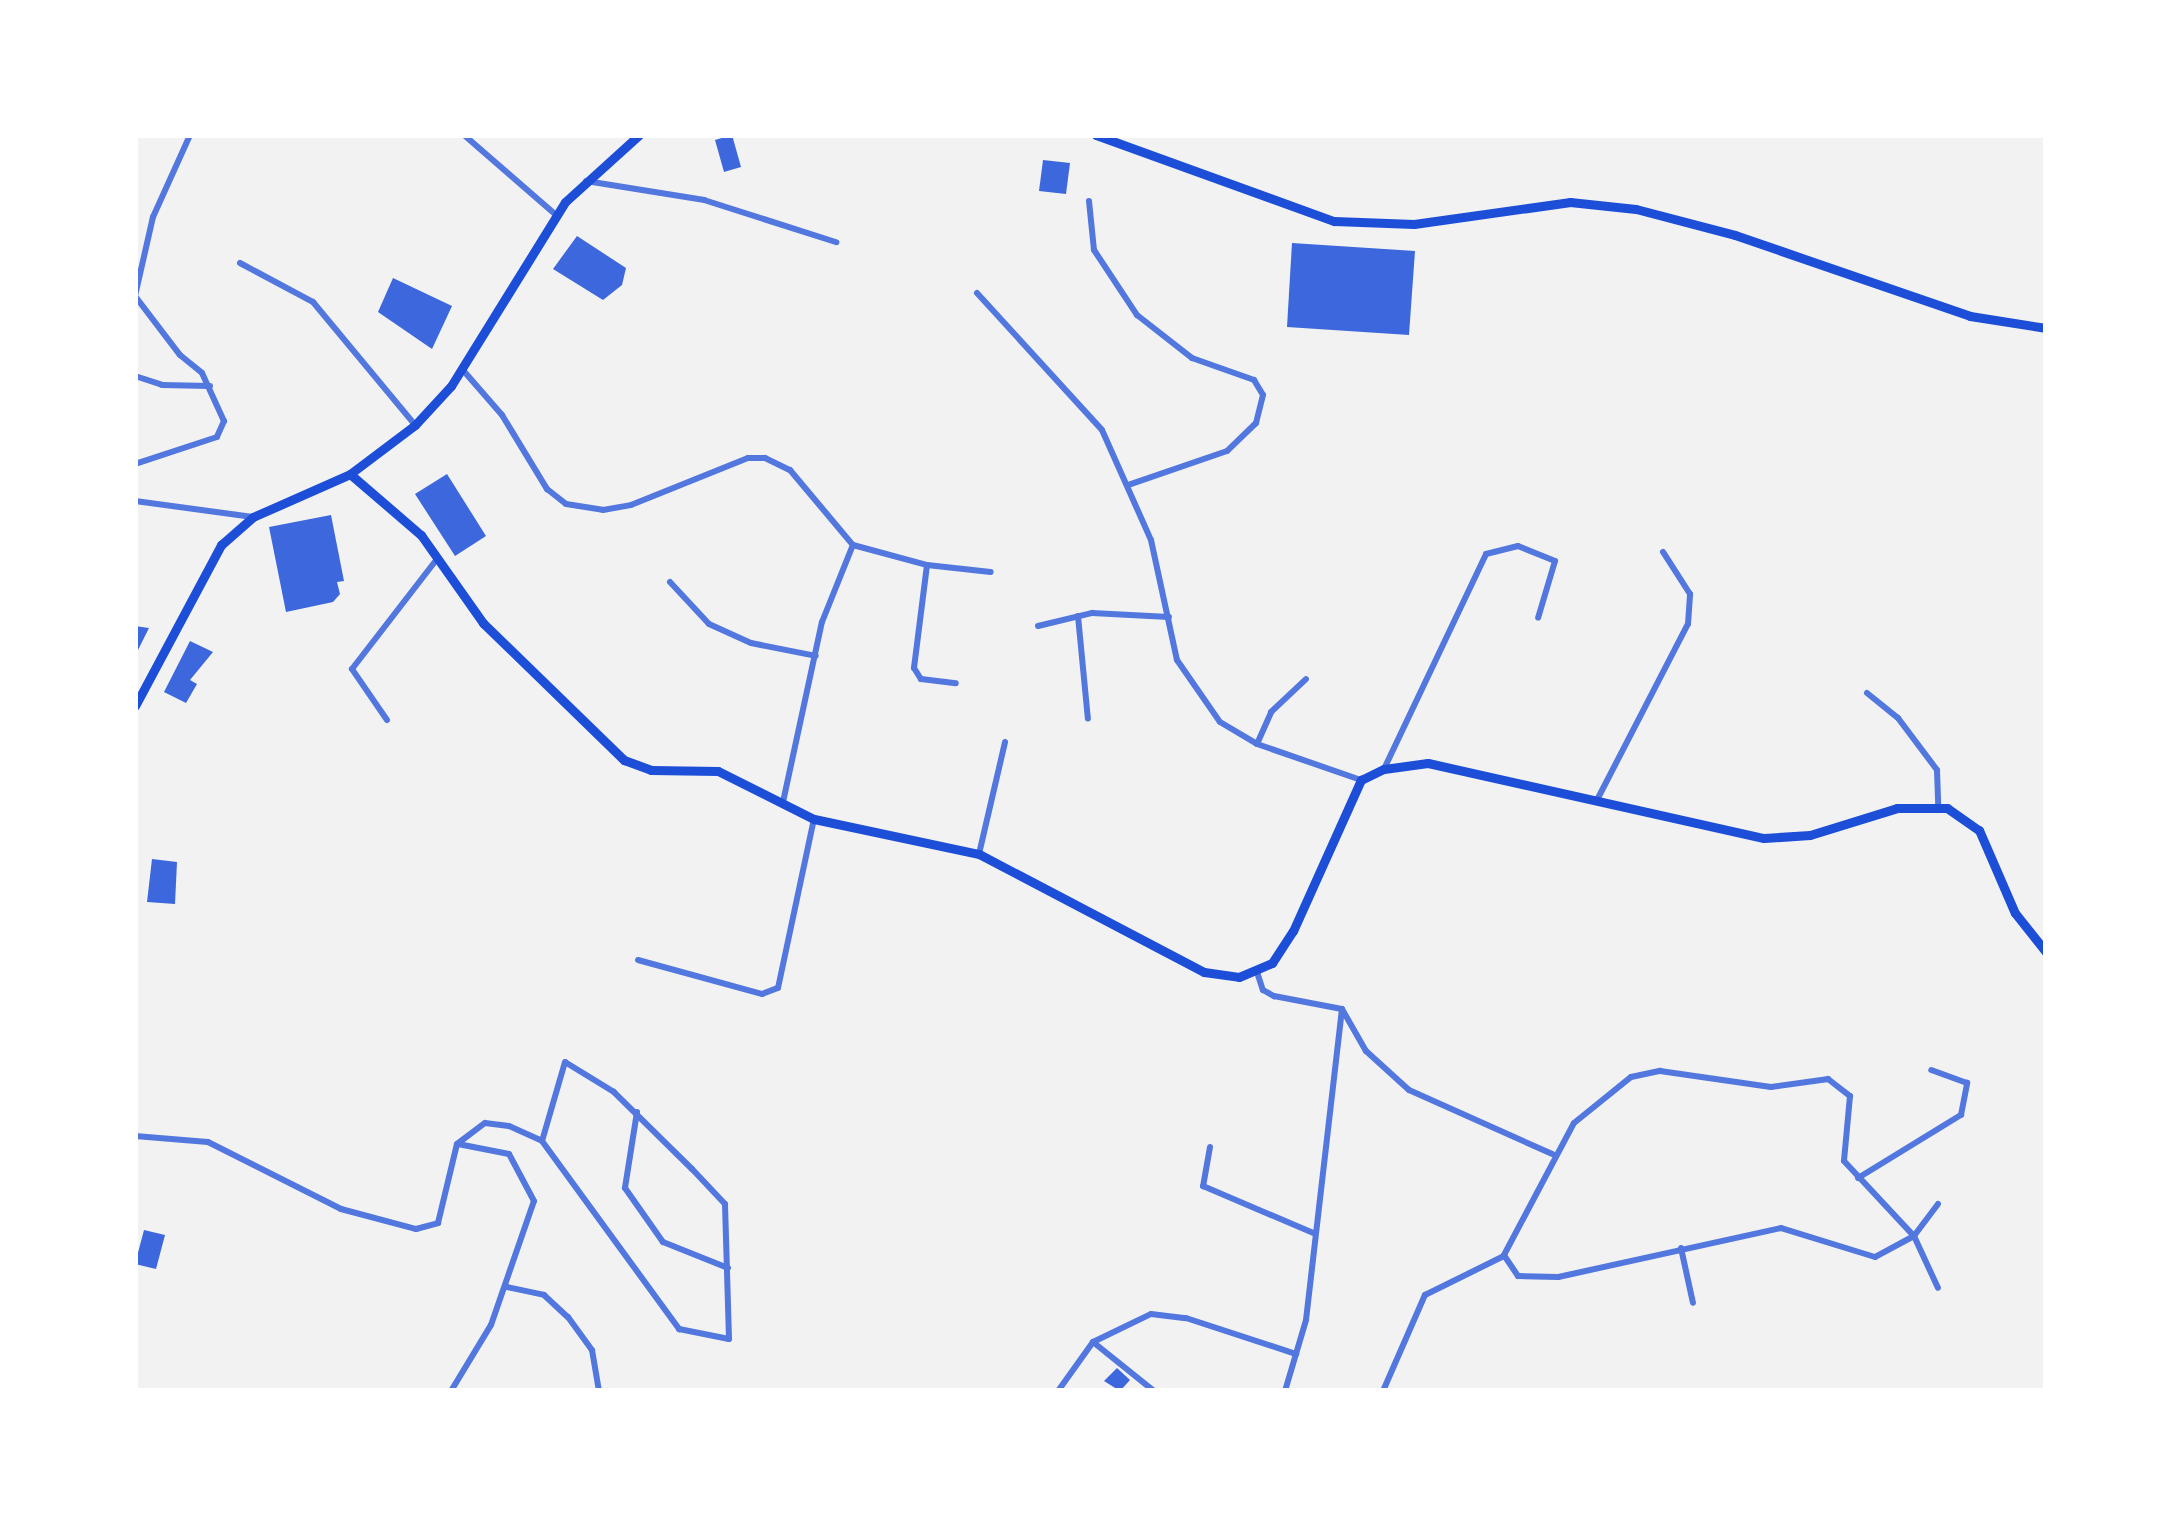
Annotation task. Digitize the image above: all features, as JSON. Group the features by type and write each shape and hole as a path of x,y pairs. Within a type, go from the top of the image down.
{"main road":[{"path":"135,706 216,552 253,517 350,474 415,425 462,368 582,181 639,135"},
{"path":"1096,135 1334,221 1414,224 1570,202 1636,209 1735,236 1970,316 2046,328"},
{"path":"350,474 409,523 438,558 482,624 624,760 651,770 718,771 814,819 979,854 1186,965 1224,977 1257,972 1293,932 1361,780 1384,769 1454,764 1597,800 1789,839 1897,808 1938,806 1979,830 2015,913 2046,952"}],"street":[{"path":"142,312 135,296 153,217 190,135"},
{"path":"464,135 556,216"},
{"path":"582,181 704,200 836,242"},
{"path":"1089,201 1094,250 1136,315 1192,358 1254,380 1263,396 1256,423 1226,451 1128,485"},
{"path":"240,263 313,302 415,425"},
{"path":"977,293 1102,430 1128,485 1157,563 1178,660 1220,722 1257,744 1361,780"},
{"path":"135,306 210,386 222,412 217,437 135,464"},
{"path":"462,368 502,414 547,489 566,504 603,510 631,505 748,458 765,458 790,470 853,545 927,565 991,572"},
{"path":"135,376 162,385 210,386"},
{"path":"135,501 253,517"},
{"path":"783,802 822,622 853,545"},
{"path":"1384,769 1486,554 1518,546 1555,561 1538,618"},
{"path":"1597,800 1688,624 1690,594 1664,552"},
{"path":"386,720 355,679 354,663 438,558"},
{"path":"927,565 914,668 922,679 956,683"},
{"path":"670,582 708,624 750,642 816,656"},
{"path":"1038,626 1078,616 1169,617"},
{"path":"1078,616 1088,719"},
{"path":"1257,744 1272,712 1306,679"},
{"path":"1867,693 1898,718 1937,770 1938,806"},
{"path":"979,854 1005,742"},
{"path":"638,960 762,994 778,988 814,819"},
{"path":"1257,972 1263,990 1274,996 1342,1010 1366,1050 1408,1090 1552,1154"},
{"path":"1285,1391 1296,1354 1342,1010"},
{"path":"135,1136 208,1142 340,1209 416,1229 438,1222 456,1144 485,1123 509,1126 542,1141 678,1329 729,1339 725,1204 638,1112 580,1066 566,1062 542,1141"},
{"path":"1858,1178 1961,1115 1967,1083 1932,1070"},
{"path":"1383,1391 1425,1296 1504,1256 1552,1154 1594,1102 1646,1072 1772,1088 1837,1082 1851,1104 1844,1161 1914,1236 1938,1288"},
{"path":"638,1112 625,1188 663,1242 728,1268"},
{"path":"451,1391 507,1286 533,1192 509,1154 456,1144"},
{"path":"1210,1147 1204,1186 1312,1233"},
{"path":"1504,1256 1512,1272 1538,1278 1781,1228 1875,1256 1914,1236 1938,1204"},
{"path":"1681,1248 1694,1303"},
{"path":"507,1286 544,1295 568,1316 592,1350 599,1391"},
{"path":"1058,1391 1093,1342 1151,1314 1167,1313 1296,1354"},
{"path":"1093,1342 1154,1391"}],"building":[{"path":"732,135 741,167 724,172 715,140"},
{"path":"1043,160 1070,163 1066,194 1039,191"},
{"path":"577,236 626,268 622,285 603,300 553,269"},
{"path":"1292,243 1415,251 1409,335 1287,327"},
{"path":"393,278 452,306 432,349 378,312"},
{"path":"447,474 486,536 455,556 415,494"},
{"path":"331,515 344,581 337,582 340,594 333,602 286,612 269,527"},
{"path":"135,626 149,628 135,656"},
{"path":"190,641 213,652 190,680 197,684 186,703 164,692"},
{"path":"152,859 177,862 175,904 147,902"},
{"path":"144,1230 165,1235 156,1269 135,1264"},
{"path":"1117,1368 1130,1380 1120,1391 1104,1381"}]}
